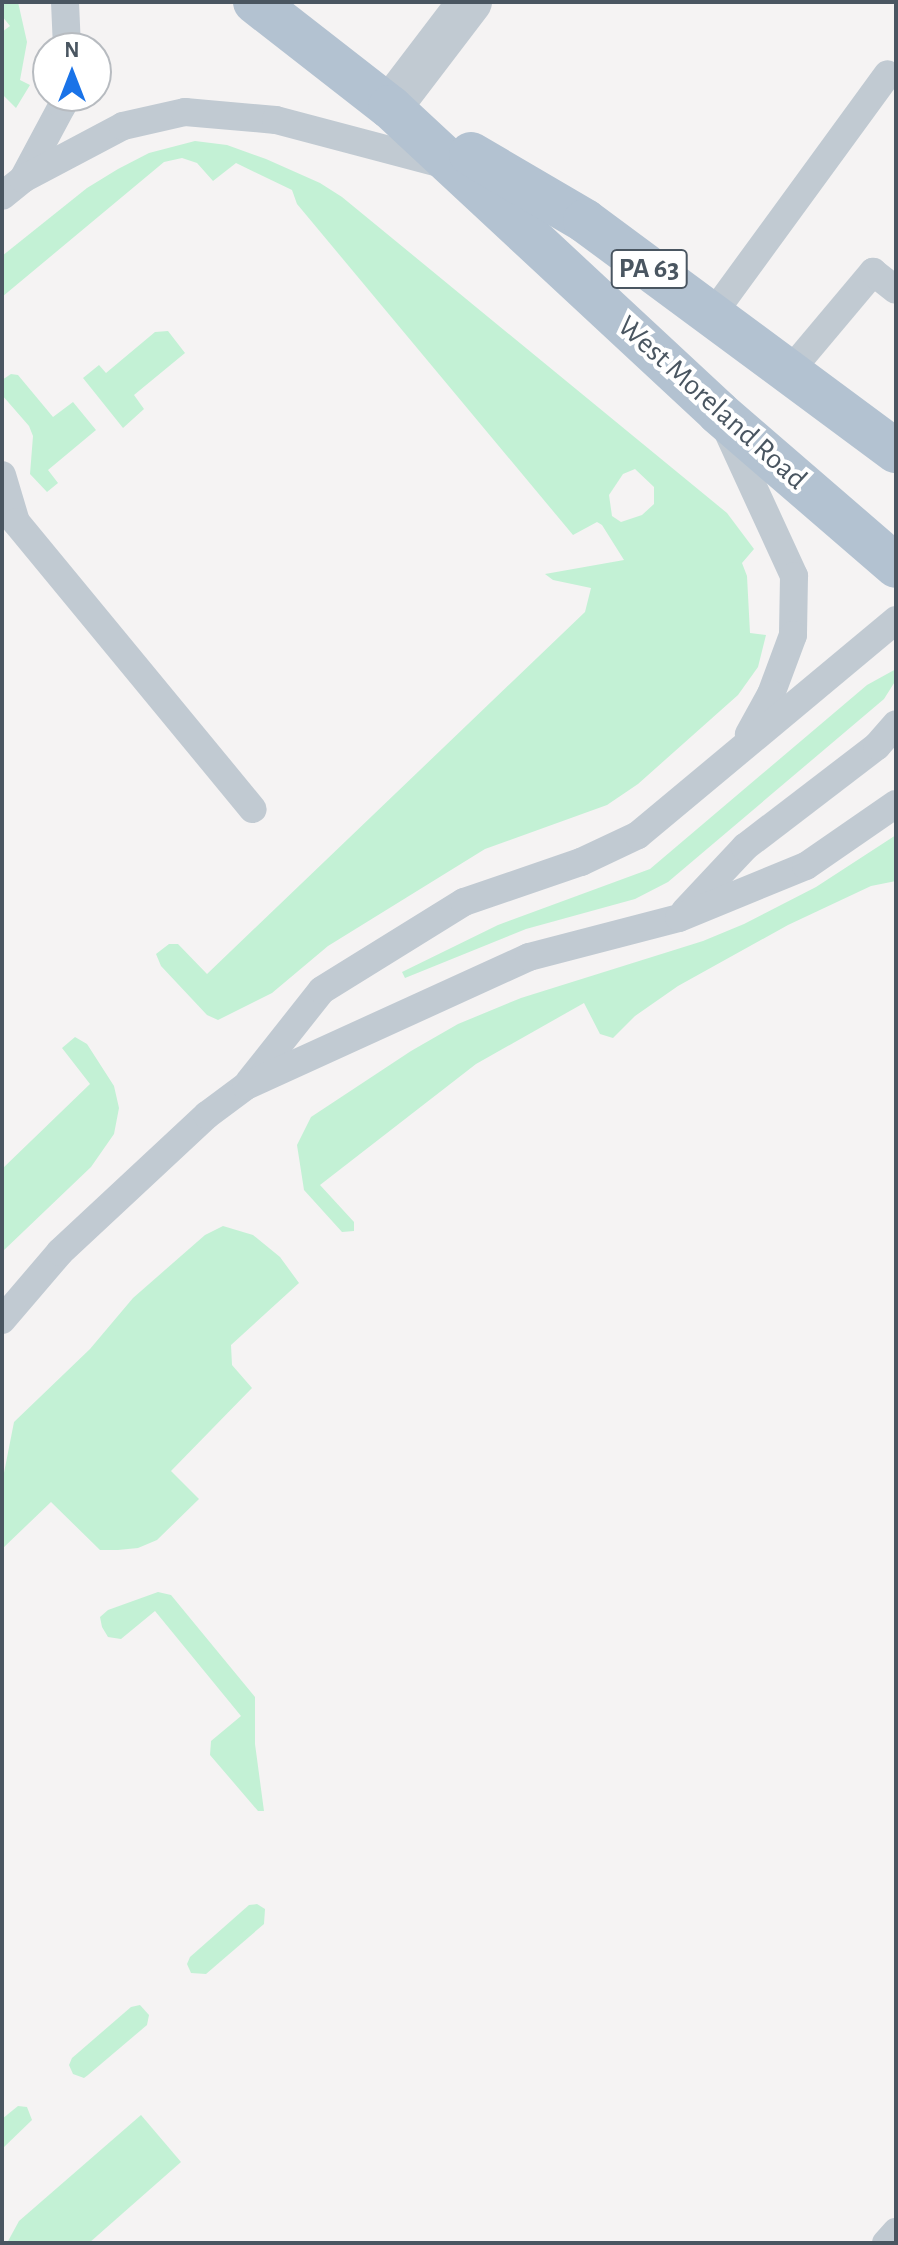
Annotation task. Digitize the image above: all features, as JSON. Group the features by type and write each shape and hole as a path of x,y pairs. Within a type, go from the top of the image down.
{"main road":[{"name":"West Moreland Road","path":"255,2 390,107 719,413 896,566"},
{"name":"West Moreland Road","path":"390,107 585,221 896,451"}],"street":[{"path":"390,107 470,2"}],"lane":[{"path":"65,2 66,32"},
{"path":"712,315 888,74"},
{"path":"12,187 58,112"},
{"path":"12,187 123,126 185,112 276,120 459,168"},
{"path":"789,372 873,272 896,290"},
{"path":"719,413 794,576 793,635 771,694 741,749"},
{"path":"2,475 16,522 253,809"},
{"path":"246,1086 322,990 464,902 581,862 638,835 896,620"},
{"path":"679,918 745,847 877,746 896,724"},
{"path":"2,1320 60,1252 207,1115 246,1086 529,957 679,918 806,866 896,804"},
{"path":"886,2243 896,2232"}],"green space":[{"path":"2,2 18,2 27,42 20,80 30,85 16,108 2,94 2,32 10,26 2,16"},
{"path":"195,141 227,145 320,183 342,197 727,513 754,549 742,563 747,576 750,633 766,635 758,667 738,695 638,784 607,805 485,849 328,946 272,993 218,1020 207,1015 161,966 156,954 169,944 178,944 207,974 585,612 591,588 553,580 545,574 624,560 597,522 573,535 297,204 292,190 236,163 213,181 197,163 182,158 164,162 2,297 2,256 87,188 149,153","holes":["635,469 654,487 654,504 642,515 621,522 612,516 609,495 623,474"]},
{"path":"168,331 185,353 134,395 144,409 123,428 83,378 99,365 106,373 155,332"},
{"path":"11,374 18,375 53,417 73,402 96,430 48,470 58,483 47,492 30,474 33,436 29,426 2,395 2,380"},
{"path":"896,669 896,680 884,699 668,882 635,899 526,929 405,978 402,972 498,925 650,869 867,685"},
{"path":"896,835 896,881 871,886 788,925 678,986 635,1016 613,1038 600,1034 584,1003 476,1064 320,1185 354,1222 354,1231 342,1232 304,1190 297,1145 311,1117 411,1051 458,1024 521,998 703,941 744,924 816,887"},
{"path":"75,1037 87,1044 114,1086 119,1108 114,1134 91,1167 2,1252 2,1169 90,1084 62,1048"},
{"path":"223,1226 253,1235 280,1257 299,1283 231,1345 232,1365 252,1388 171,1471 199,1499 157,1540 138,1548 118,1550 100,1550 51,1502 2,1549 2,1483 14,1422 90,1349 133,1298 205,1235"},
{"path":"158,1592 171,1595 255,1697 255,1744 264,1811 258,1811 210,1755 211,1741 241,1716 155,1611 121,1639 108,1637 102,1627 100,1617 108,1610"},
{"path":"257,1904 265,1909 264,1924 206,1974 191,1973 187,1964 190,1957 249,1905"},
{"path":"140,2005 149,2015 147,2025 84,2078 73,2074 69,2065 72,2058 131,2007"},
{"path":"18,2106 27,2107 32,2120 2,2149 2,2119"},
{"path":"141,2115 181,2162 89,2243 7,2243 19,2221"}]}
